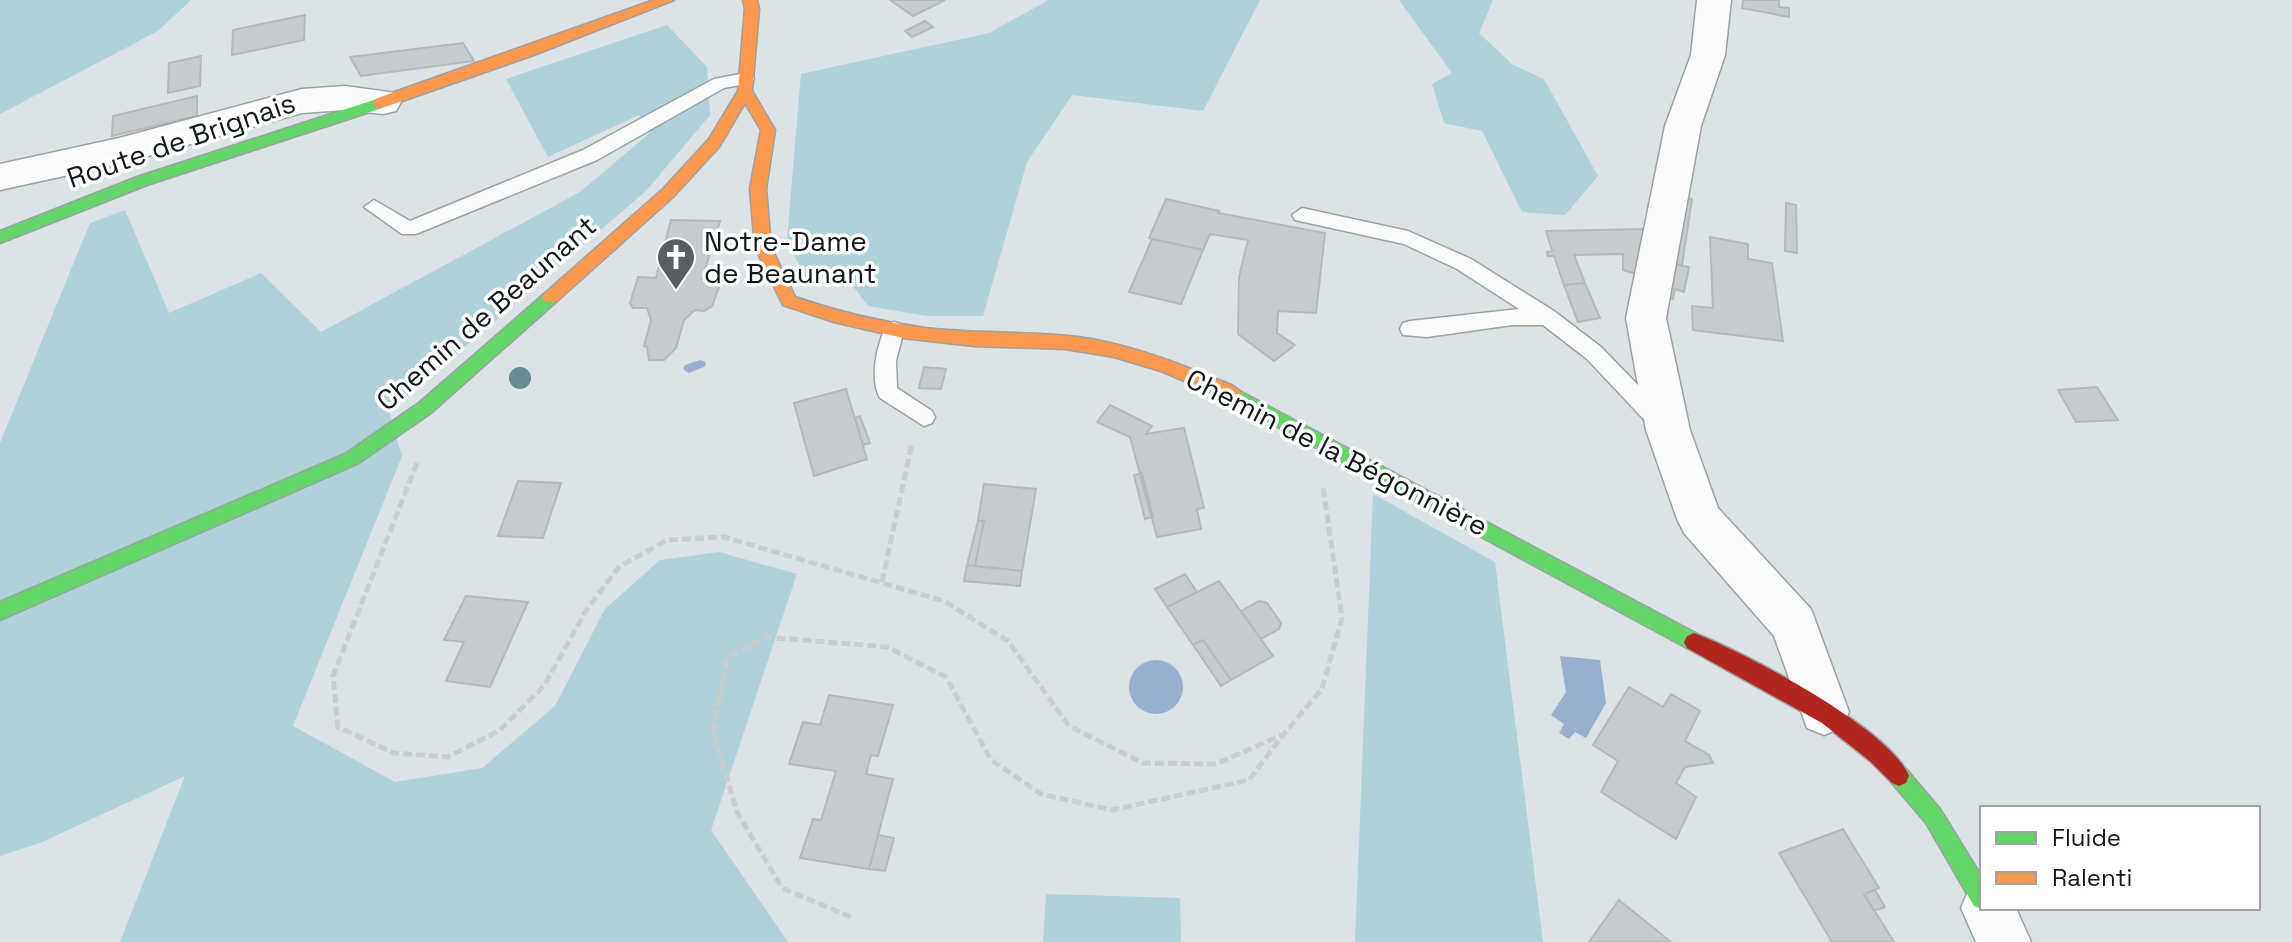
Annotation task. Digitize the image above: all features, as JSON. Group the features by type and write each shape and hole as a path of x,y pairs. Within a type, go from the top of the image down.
{"street":[{"name":"Route de Brignais","path":"0,237 52,214 211,156 383,102 594,29 667,0"},
{"name":"Chemin de Beaunant","path":"0,611 351,459 425,408 668,193 714,143 745,85 752,9 750,0"},
{"path":"1714,0 1708,55 1683,126 1646,318 1668,430 1700,519 1794,624 1824,712"},
{"name":"Chemin de la Bégonnière","path":"745,85 768,130 758,189 763,247 789,301 839,320 894,330 970,339 1094,346 1181,370 1314,435 1824,712 1875,748 1933,816 1980,895"},
{"path":"0,177 119,151 302,101 345,98 383,102"},
{"path":"1989,910 2004,942"}],"lane":[{"path":"374,207 409,229 590,155 720,83 745,85"},
{"path":"1302,215 1408,238 1464,264 1547,317 1594,353 1668,430"},
{"path":"1410,329 1443,330 1520,315 1547,317"},
{"path":"894,330 886,361 887,392 924,417"}],"path":[{"path":"425,408 429,434 333,676 338,727 394,753 448,757 500,730 544,686 587,609 619,567 667,540 724,537 944,601 1008,641 1069,726 1143,763 1216,764 1284,734"},
{"path":"882,582 911,447 924,417"},
{"path":"851,917 782,888 737,812 713,732 727,658 765,637 887,647 946,677 991,760 1041,794 1112,810 1249,780 1322,689 1342,618 1314,435"}],"shaded area":[{"path":"0,0 191,0 158,31 0,114"},
{"path":"1049,0 1260,0 1203,111 1072,95 1027,162 983,316 927,316 868,306 844,274 805,277 787,241 801,74 989,33"},
{"path":"1399,0 1493,0 1479,33 1513,65 1544,79 1598,176 1565,215 1522,212 1482,131 1444,123 1432,84 1452,73"},
{"path":"667,25 707,67 710,115 646,191 389,412 402,456 293,726 395,782 482,768 555,706 605,609 660,560 719,552 797,574 711,830 788,942 120,942 185,776 40,843 0,856 0,443 90,223 125,210 169,313 261,273 321,332 580,192 652,131 639,115 548,157 506,79"},
{"path":"1373,494 1495,562 1543,942 1355,942"},
{"path":"1560,656 1600,660 1606,703 1586,738 1575,732 1569,739 1559,733 1564,724 1551,715 1566,692"},
{"path":"1156,660 1175,668 1183,687 1175,706 1156,714 1137,706 1129,687 1137,668"},
{"path":"1046,894 1180,898 1181,942 1043,942"}],"building":[{"path":"890,0 945,0 913,16"},
{"path":"1743,0 1779,0 1779,7 1789,8 1789,17 1742,8"},
{"path":"305,15 304,40 232,55 233,30"},
{"path":"925,21 933,27 912,37 905,31"},
{"path":"463,43 474,61 361,76 350,57"},
{"path":"201,56 200,86 168,93 169,63"},
{"path":"197,96 197,116 112,136 113,116"},
{"path":"1679,196 1692,199 1682,265 1664,262"},
{"path":"1166,199 1218,213 1325,233 1316,313 1278,311 1277,333 1295,345 1274,361 1238,334 1239,277 1248,240 1210,234 1203,250 1149,238"},
{"path":"1786,203 1796,205 1797,253 1785,251"},
{"name":"Notre-Dame de Beaunant","path":"671,220 720,221 702,279 722,279 712,306 704,311 695,310 684,320 676,348 664,360 649,360 647,347 644,346 651,320 647,308 633,308 630,303 638,277 656,278"},
{"path":"1646,229 1643,276 1623,270 1623,254 1574,255 1585,283 1564,285 1554,256 1548,256 1547,252 1552,251 1546,231"},
{"path":"1710,237 1748,244 1748,259 1772,263 1783,341 1693,330 1692,306 1713,308"},
{"path":"1152,239 1203,250 1181,304 1129,292"},
{"path":"1664,262 1689,267 1684,292 1675,289 1673,299 1660,296"},
{"path":"1585,283 1600,318 1578,322 1564,285"},
{"path":"924,367 946,369 941,389 919,388"},
{"path":"2097,387 2118,420 2076,422 2058,390"},
{"path":"846,389 867,459 814,476 794,403"},
{"path":"1110,405 1152,426 1146,434 1184,428 1204,508 1197,509 1201,529 1157,537 1130,437 1097,422"},
{"path":"860,416 870,443 863,445 855,418"},
{"path":"1142,473 1153,517 1145,519 1134,475"},
{"path":"518,481 561,483 543,538 498,536"},
{"path":"984,484 1036,489 1022,571 975,566 984,521 978,521"},
{"path":"978,521 984,521 975,566 967,565"},
{"path":"967,565 1022,571 1020,586 964,581"},
{"path":"1185,574 1197,592 1167,607 1155,589"},
{"path":"1219,581 1273,656 1231,680 1203,640 1193,645 1167,607"},
{"path":"466,596 528,602 490,687 446,681 464,642 444,640"},
{"path":"1259,601 1267,603 1281,623 1279,629 1261,639 1241,611"},
{"path":"1203,640 1231,680 1221,686 1193,645"},
{"path":"1629,687 1663,707 1671,694 1700,711 1685,741 1709,755 1713,763 1685,767 1676,783 1696,797 1676,839 1601,792 1618,761 1593,745"},
{"path":"829,695 893,705 878,756 871,755 866,774 893,779 869,869 800,858 813,819 821,820 836,771 789,764 803,722 820,725"},
{"path":"1843,829 1879,888 1864,894 1894,942 1832,942 1779,853"},
{"path":"878,835 894,838 885,871 869,869"},
{"path":"1875,890 1885,907 1874,911 1864,894"},
{"path":"1619,900 1671,942 1589,942"}],"waterway":[{"path":"689,368 700,364"}],"traffic: fast":[{"path":"0,237 142,181 380,103"},
{"path":"0,611 351,459 425,408 550,298"},
{"path":"1234,395 1694,642"},
{"path":"1899,776 1933,816 1980,895"}],"traffic: slow":[{"path":"380,103 667,0"},
{"path":"550,298 668,193 714,143 745,91 752,9 750,0"},
{"path":"745,91 768,130 758,189 763,247 789,301 857,322 926,335 1081,344 1167,366 1234,395"}],"traffic: jam":[{"path":"1694,642 1776,684 1829,716 1878,754 1899,776"}],"place":[{"name":"Notre-Dame de Beaunant","path":"676,291"}]}
